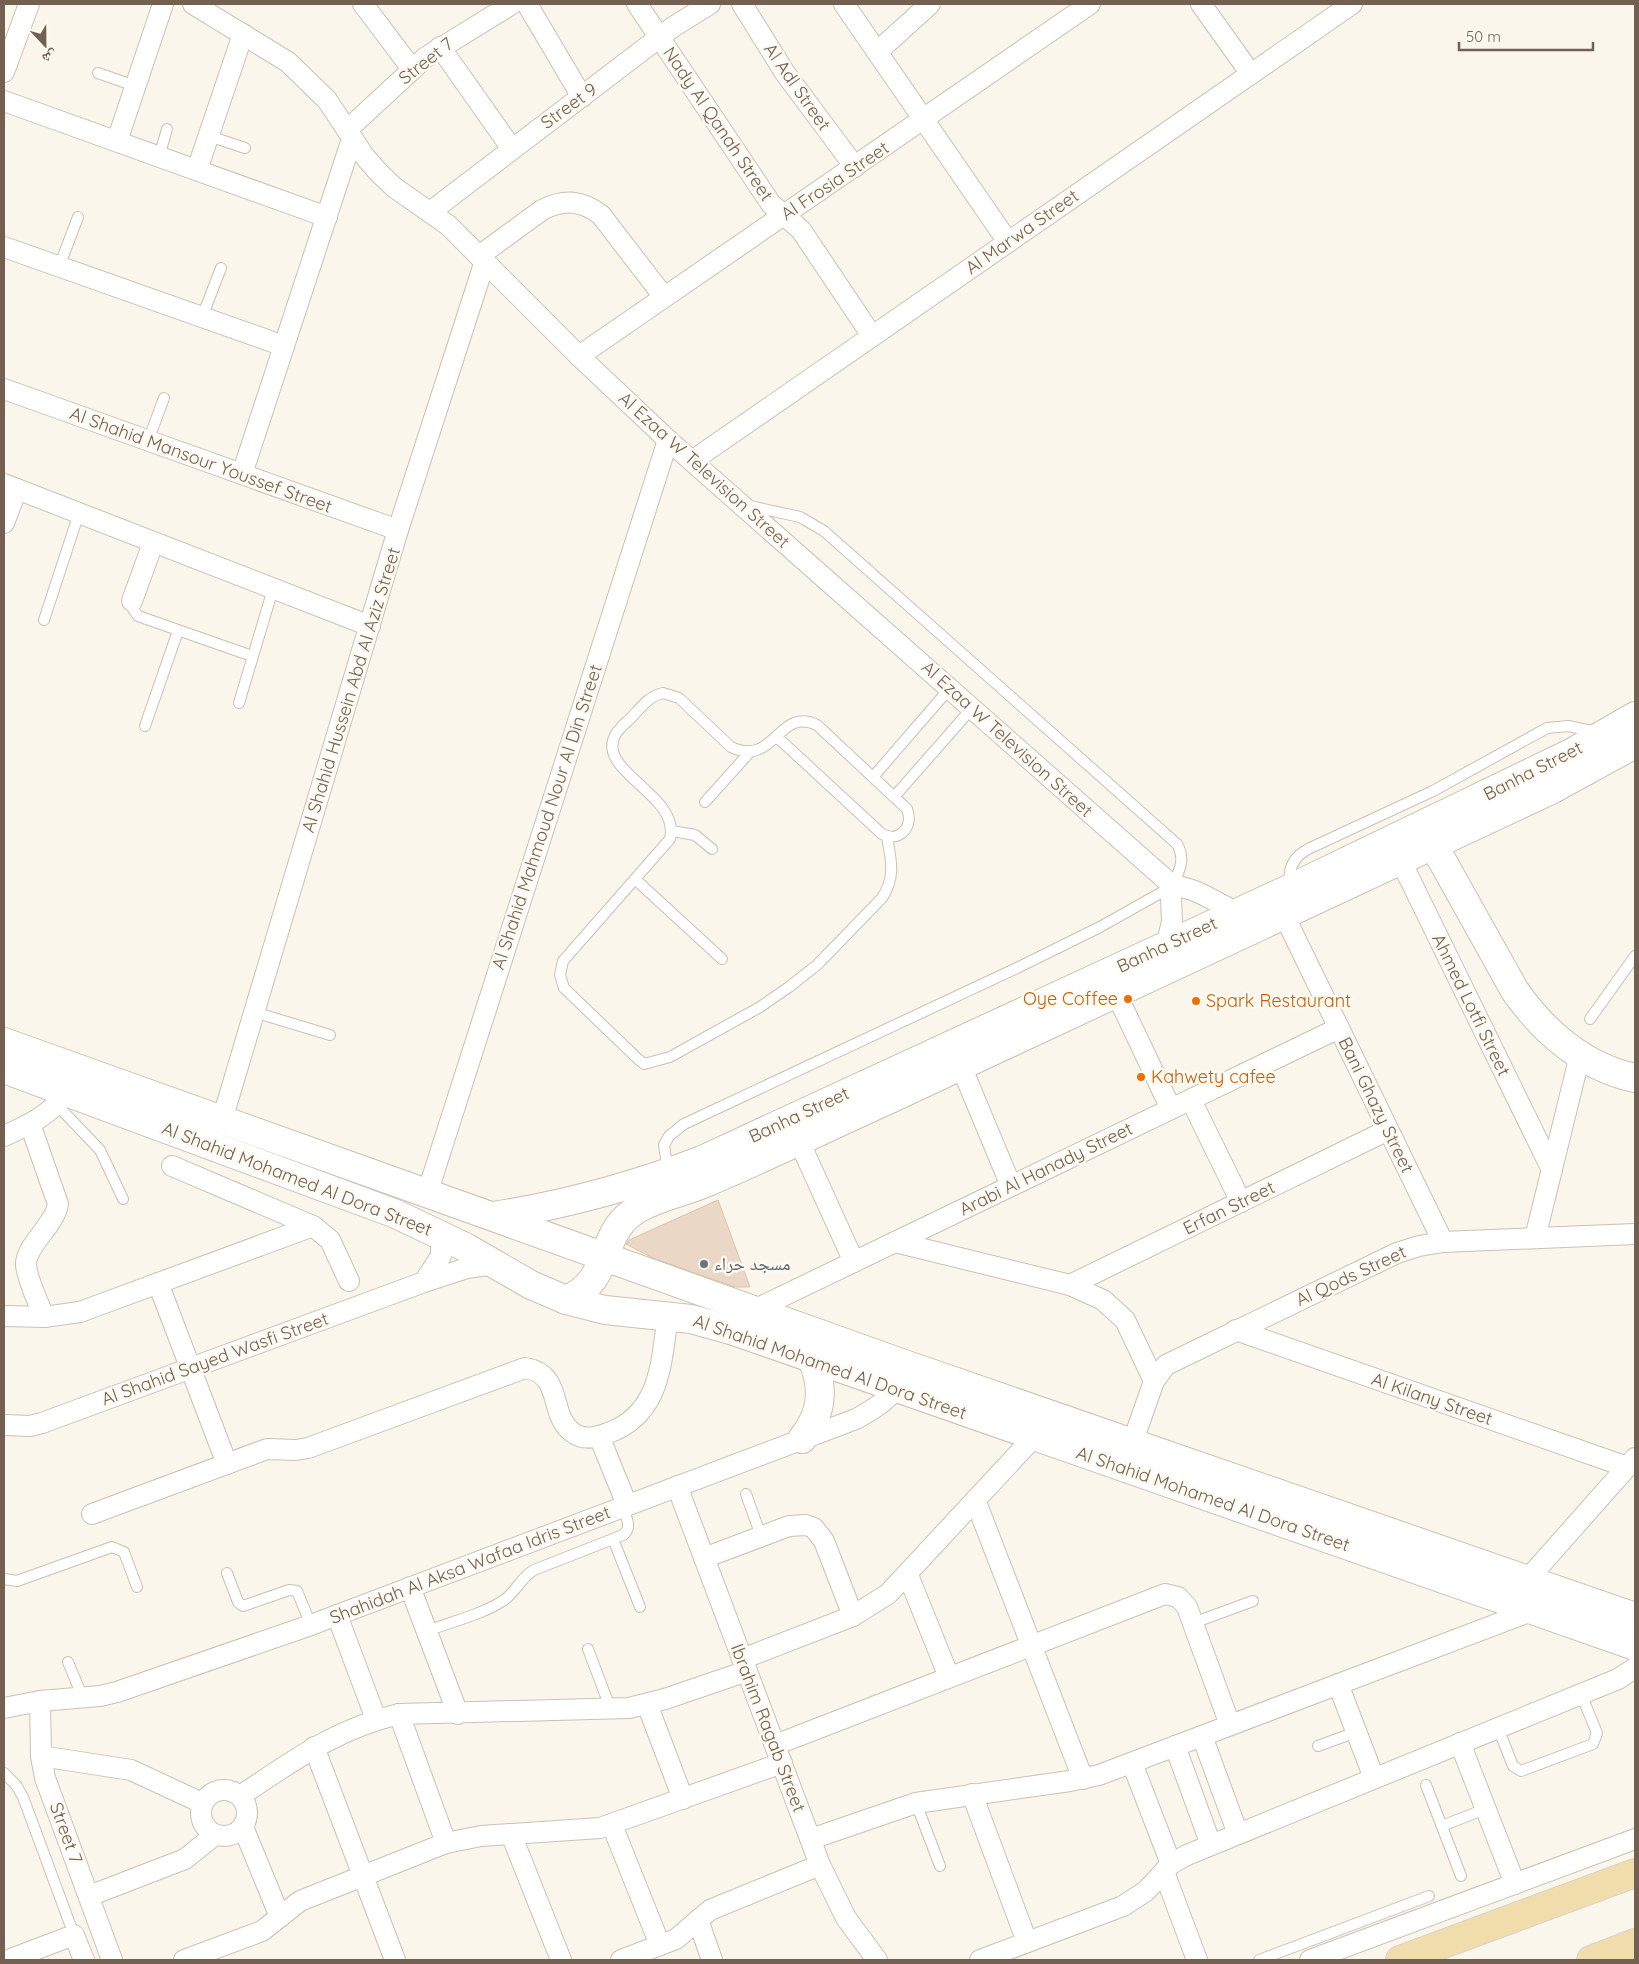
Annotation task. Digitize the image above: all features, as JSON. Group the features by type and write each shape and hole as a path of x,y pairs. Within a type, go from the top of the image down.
{"main road":[{"name":"Banha Street","path":"1428,835 1635,716"},
{"name":"Banha Street","path":"490,1217 563,1204 633,1185 668,1173 735,1145 1291,888 1551,790 1635,744"},
{"path":"1428,835 1515,991 1545,1028 1580,1055 1602,1067 1635,1078"},
{"name":"Banha Street","path":"566,1300 591,1284 599,1271 611,1237 617,1228 641,1207 706,1183 799,1141 1284,914 1395,850"},
{"name":"Al Shahid Mohamed Al Dora Street","path":"4,1042 754,1310 1034,1437 1635,1646"},
{"name":"Al Shahid Mohamed Al Dora Street","path":"4,1069 62,1099 365,1201 441,1234 531,1285 566,1300 605,1310 668,1315 713,1325 811,1357 902,1376 1132,1444 1635,1617"},
{"path":"365,1201 373,1175"},
{"path":"802,1439 814,1420 821,1399 821,1385 811,1357"},
{"path":"1400,1960 1445,1952 1635,1874"},
{"path":"1591,1960 1635,1943"}],"street":[{"path":"4,72 29,4"},
{"path":"117,141 163,4"},
{"name":"Al Ezaa W Television Street","path":"193,4 288,62 302,73 328,100 379,174 394,188 448,225 579,356 668,440 973,707 1173,886 1190,888 1215,903 1238,912"},
{"path":"363,4 412,69"},
{"name":"Street 7","path":"350,134 412,69 440,46 512,4"},
{"path":"527,4 582,97"},
{"name":"Nady Al Qanah Street","path":"637,4 771,204 801,230 872,336"},
{"name":"Street 9","path":"430,212 688,16 710,4"},
{"name":"Al Adl Street","path":"742,4 785,73 855,167"},
{"path":"844,4 1008,242"},
{"path":"877,52 930,4"},
{"name":"Al Frosia Street","path":"579,356 1090,4"},
{"path":"1201,4 1251,74"},
{"name":"Al Marwa Street","path":"692,461 1352,4"},
{"path":"197,170 243,34"},
{"path":"440,46 512,149"},
{"path":"4,101 326,217"},
{"path":"242,474 326,217 350,134"},
{"path":"482,259 542,210 554,204 579,203 601,215 664,297"},
{"path":"4,247 284,346"},
{"name":"Al Shahid Hussein Abd Al Aziz Street","path":"222,1120 398,530 482,259"},
{"name":"Al Shahid Mansour Youssef Street","path":"4,390 398,530"},
{"name":"Al Shahid Mahmoud Nour Al Din Street","path":"427,1194 668,440"},
{"path":"4,523 10,486 370,626"},
{"path":"132,601 153,543"},
{"name":"Ahmed Lotfi Street","path":"1395,850 1552,1170"},
{"path":"1166,946 1172,922 1171,898 1173,886"},
{"name":"Bani Ghazy Street","path":"1284,914 1443,1242"},
{"path":"1116,993 1170,1110"},
{"name":"Arabi Al Hanady Street","path":"754,1310 1339,1028"},
{"path":"1535,1238 1580,1055"},
{"path":"961,1066 1011,1186"},
{"path":"4,1136 30,1124 62,1099"},
{"path":"1191,1100 1241,1202"},
{"path":"30,1124 58,1204 55,1214 29,1255 26,1265 44,1317"},
{"name":"Erfan Street","path":"1070,1285 1388,1130"},
{"path":"799,1141 854,1262"},
{"path":"172,1166 313,1226 330,1240 350,1281"},
{"path":"4,1316 44,1317 80,1312 313,1226"},
{"path":"424,1282 441,1256 441,1234"},
{"name":"Al Qods Street","path":"1132,1444 1154,1381 1162,1369 1172,1361 1397,1253 1419,1246 1443,1242 1635,1234"},
{"path":"895,1242 1070,1285 1103,1300 1120,1314 1129,1328 1154,1381"},
{"name":"Al Shahid Sayed Wasfi Street","path":"4,1426 30,1426 424,1282 467,1268 495,1264"},
{"path":"158,1284 226,1464"},
{"path":"92,1514 267,1449 296,1450 308,1448 526,1368 534,1369 548,1380 566,1426 572,1433 581,1437 600,1436 621,1428 633,1420 651,1397 660,1370 668,1315"},
{"name":"Al Kilany Street","path":"1236,1330 1631,1462"},
{"name":"Shahidah Al Aksa Wafaa Idris Street","path":"4,1708 40,1701 100,1696 136,1686 311,1625 867,1413 878,1406 902,1376"},
{"path":"600,1436 625,1506"},
{"path":"240,1796 314,1747 334,1736 376,1719 399,1714 611,1710 647,1704 745,1665 853,1616 877,1603 908,1575 1034,1437"},
{"path":"1528,1580 1631,1462"},
{"name":"Ibrahim Ragab Street","path":"677,1486 820,1865 846,1918 877,1960"},
{"path":"976,1502 1083,1779"},
{"path":"704,1558 798,1524 814,1528 824,1541 853,1616"},
{"path":"908,1575 949,1677"},
{"path":"410,1587 458,1714"},
{"path":"184,1960 215,1955 262,1931 300,1901 446,1843 469,1837 588,1830 612,1825 682,1799 949,1677 1165,1594 1178,1597 1183,1601 1193,1623 1230,1725"},
{"path":"811,1839 916,1803 1083,1779 1132,1763 1534,1610"},
{"path":"337,1615 376,1719"},
{"path":"980,1960 1129,1902 1146,1892 1168,1868 1211,1845 1618,1679 1635,1668"},
{"path":"1338,1684 1374,1778"},
{"name":"Street 7","path":"40,1701 41,1756 45,1778 112,1960"},
{"path":"647,1704 682,1799"},
{"path":"399,1714 446,1843"},
{"path":"1202,1736 1238,1834"},
{"path":"1460,1743 1515,1884"},
{"path":"1175,1746 1211,1845"},
{"path":"314,1747 395,1960"},
{"path":"41,1756 131,1770 202,1803"},
{"path":"1132,1763 1197,1960"},
{"path":"89,1896 185,1859 215,1836 231,1836 243,1827 247,1814 244,1801 240,1796 226,1790 219,1790 206,1797 200,1811 203,1826 215,1836"},
{"path":"972,1794 1027,1942"},
{"path":"612,1825 660,1945"},
{"path":"243,1827 280,1917"},
{"path":"511,1834 561,1960"},
{"path":"1310,1960 1635,1839"},
{"path":"621,1960 682,1935 710,1910 820,1865"},
{"path":"698,1920 712,1960"},
{"path":"8,1960 74,1935 84,1960"}],"lane":[{"path":"98,73 136,86"},
{"path":"159,156 167,129"},
{"path":"209,136 245,148"},
{"path":"59,267 78,217"},
{"path":"202,317 221,268"},
{"path":"148,441 164,398"},
{"path":"668,1173 664,1145 669,1136 684,1124 1100,927 1173,886 1182,862 1181,851 1177,844 824,531 800,517 741,504"},
{"path":"44,620 80,514"},
{"path":"239,703 273,589"},
{"path":"132,601 133,610 138,616 252,656"},
{"path":"145,726 178,631"},
{"path":"873,777 950,688"},
{"path":"776,737 887,837 893,873 890,886 882,898 817,965 760,1007 670,1058 644,1064 564,988 560,975 563,961 666,846 672,831 669,815 664,808 619,765 613,752 617,732 648,700 655,695 672,694 679,698 731,747 750,752 760,750 776,737 795,722 810,722 817,725 907,809 910,821 904,832 893,837 887,837"},
{"path":"894,797 973,707"},
{"path":"1291,888 1288,877 1290,869 1302,853 1434,791 1547,728 1568,726 1605,734"},
{"path":"705,802 750,752"},
{"path":"672,831 695,835 712,849"},
{"path":"636,880 722,959"},
{"path":"1590,1019 1635,956"},
{"path":"254,1012 330,1035"},
{"path":"62,1099 100,1150 123,1199"},
{"path":"4,1436 30,1426"},
{"path":"746,1494 761,1536"},
{"path":"427,1631 498,1604 512,1593 527,1574 534,1570 622,1535 628,1528 625,1506"},
{"path":"613,1539 640,1607"},
{"path":"4,1579 17,1581 112,1547 124,1552 137,1587"},
{"path":"227,1573 238,1602 243,1606 289,1590 297,1591 311,1625"},
{"path":"1193,1623 1253,1601"},
{"path":"588,1649 611,1710"},
{"path":"68,1662 83,1698"},
{"path":"1498,1728 1513,1766 1521,1771 1593,1744 1597,1733 1582,1694"},
{"path":"1318,1746 1356,1732"},
{"path":"4,1773 16,1784 23,1796 74,1935"},
{"path":"1426,1785 1461,1876"},
{"path":"916,1803 940,1866"},
{"path":"1442,1826 1485,1809"},
{"path":"1259,1960 1429,1896"}],"building":[{"name":"مسجد حراء","path":"718,1200 750,1287 735,1287 653,1258 626,1244 629,1240"}],"place":[{"name":"Oye Coffee","path":"1128,999"},
{"name":"Spark Restaurant","path":"1196,1001"},
{"name":"Kahwety cafee","path":"1141,1077"},
{"name":"مسجد حراء","path":"704,1264"}]}
